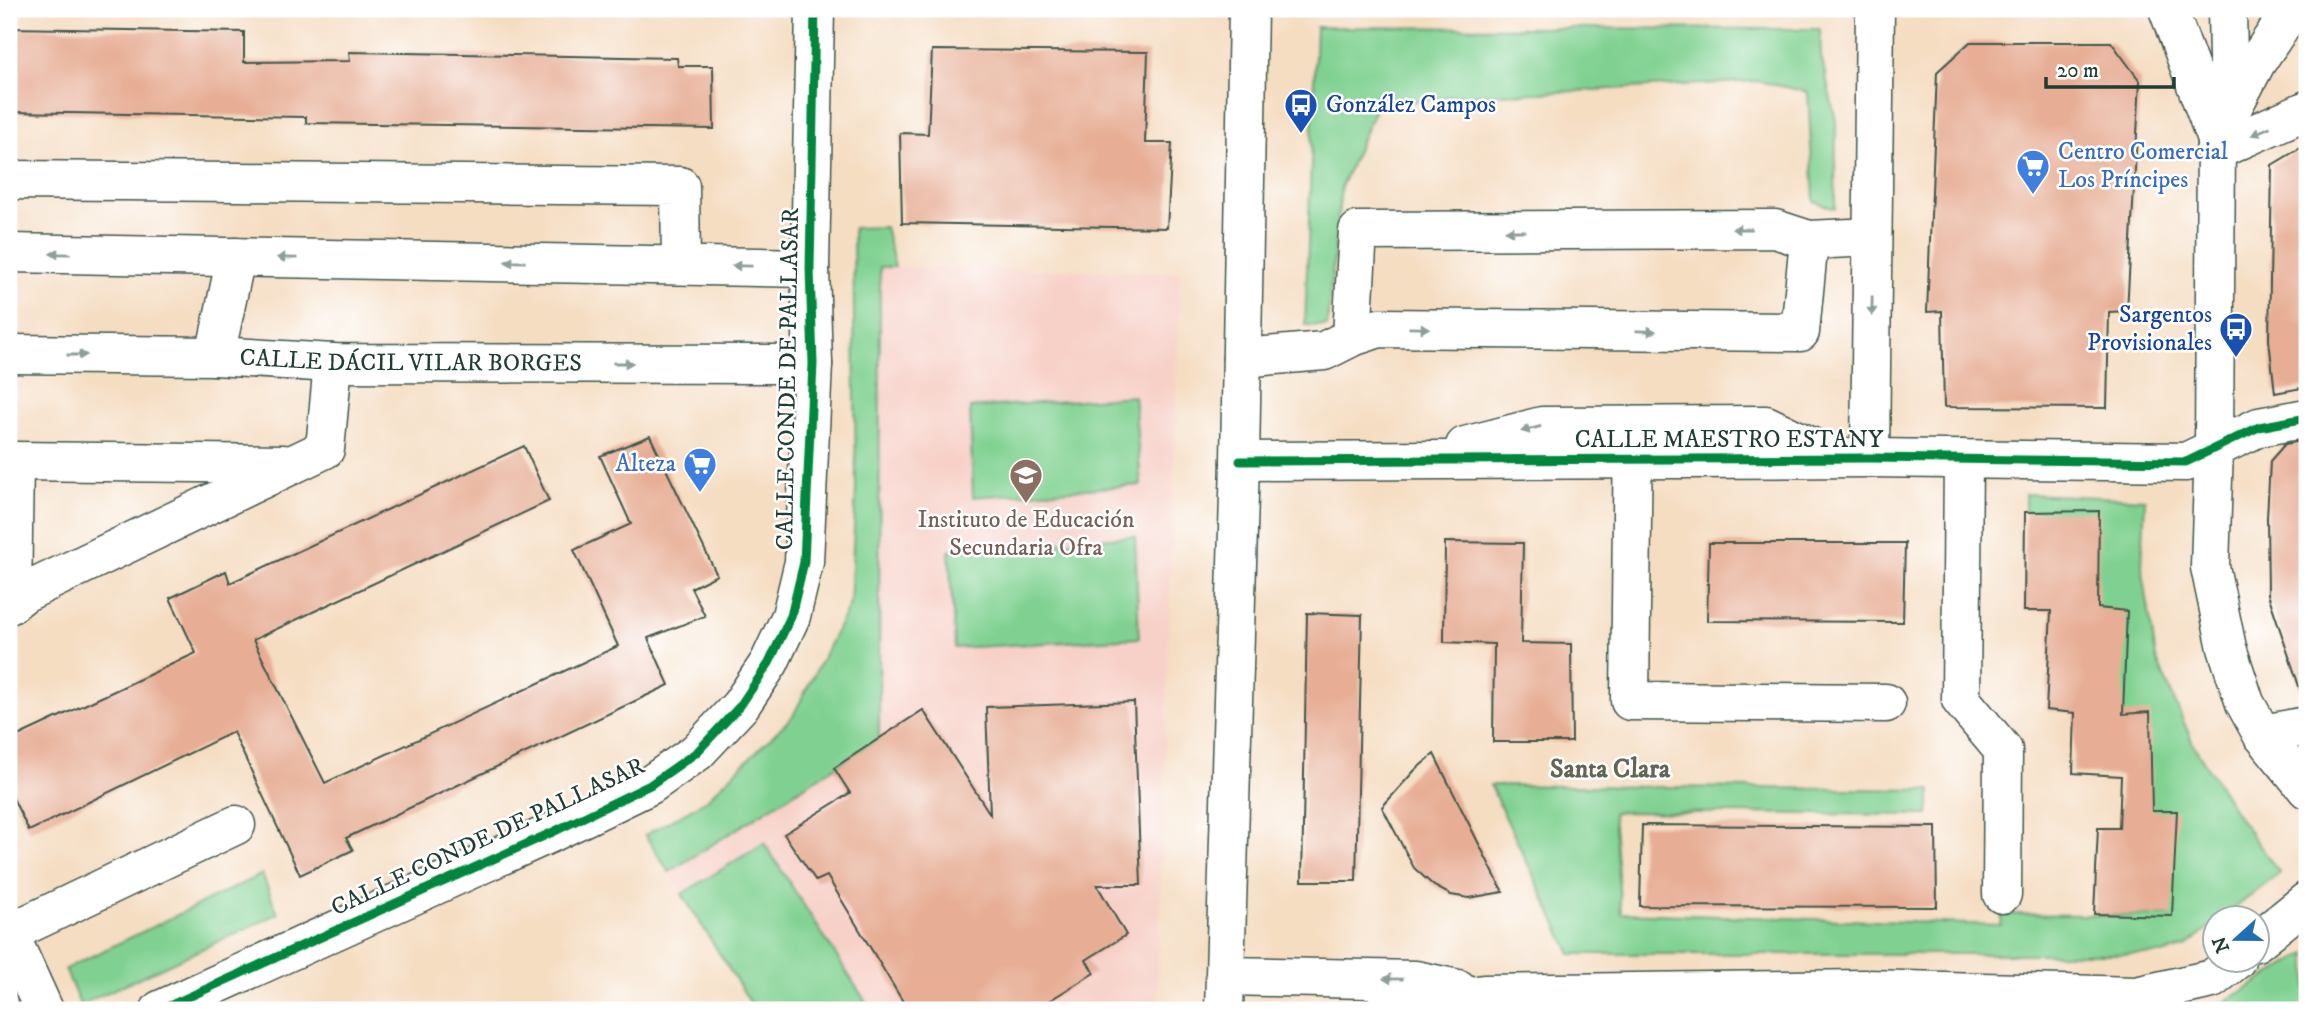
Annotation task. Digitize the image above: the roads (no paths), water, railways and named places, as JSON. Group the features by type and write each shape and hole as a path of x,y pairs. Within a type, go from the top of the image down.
{"street":[{"name":"CALLE CONDE DE PALLASAR","path":"160,1010 553,832 650,785 697,752 747,696 769,663 791,616 804,562 813,363 810,268 816,9"},
{"path":"1248,9 1240,461 1226,993 1416,980 1484,995"},
{"path":"1853,458 1872,237 1875,9"},
{"path":"2168,9 2220,133"},
{"path":"2227,9 2220,133 2210,567 2227,648 2245,703 2262,734 2307,789"},
{"path":"2220,133 2292,9"},
{"path":"2220,133 2307,110"},
{"path":"9,180 680,186 681,265"},
{"path":"1352,337 1358,231 1775,229 1809,240 1872,237"},
{"path":"1242,358 1324,351 1352,337 1379,328 1800,332 1809,240"},
{"path":"9,253 810,268"},
{"path":"215,356 236,257"},
{"name":"CALLE DÁCIL VILAR BORGES","path":"9,354 215,356 333,363 813,363"},
{"path":"10,604 24,593 326,449 333,363"},
{"name":"CALLE MAESTRO ESTANY","path":"1240,461 1408,461 1633,443 1853,458 2186,462 2259,427 2307,418"},
{"path":"1633,443 1630,701 1886,703"},
{"path":"1963,459 1961,700 2003,750 2002,894"},
{"path":"10,604 14,461 293,464"},
{"path":"2262,734 2307,726"},
{"path":"44,1010 9,933 236,825"},
{"path":"2270,931 2307,901"},
{"path":"1384,1010 1484,995 1866,989 2136,996 2212,979 2218,974"}],"place":[{"name":"González Campos","path":"1301,135"},
{"name":"Centro Comercial Los Príncipes","path":"2033,196"},
{"name":"Sargentos Provisionales","path":"2236,359"},
{"name":"Alteza","path":"700,494"},
{"name":"Instituto de Educación Secundaria Ofra","path":"1026,505"}],"district":[{"name":"Santa Clara","path":"1610,769"}]}
